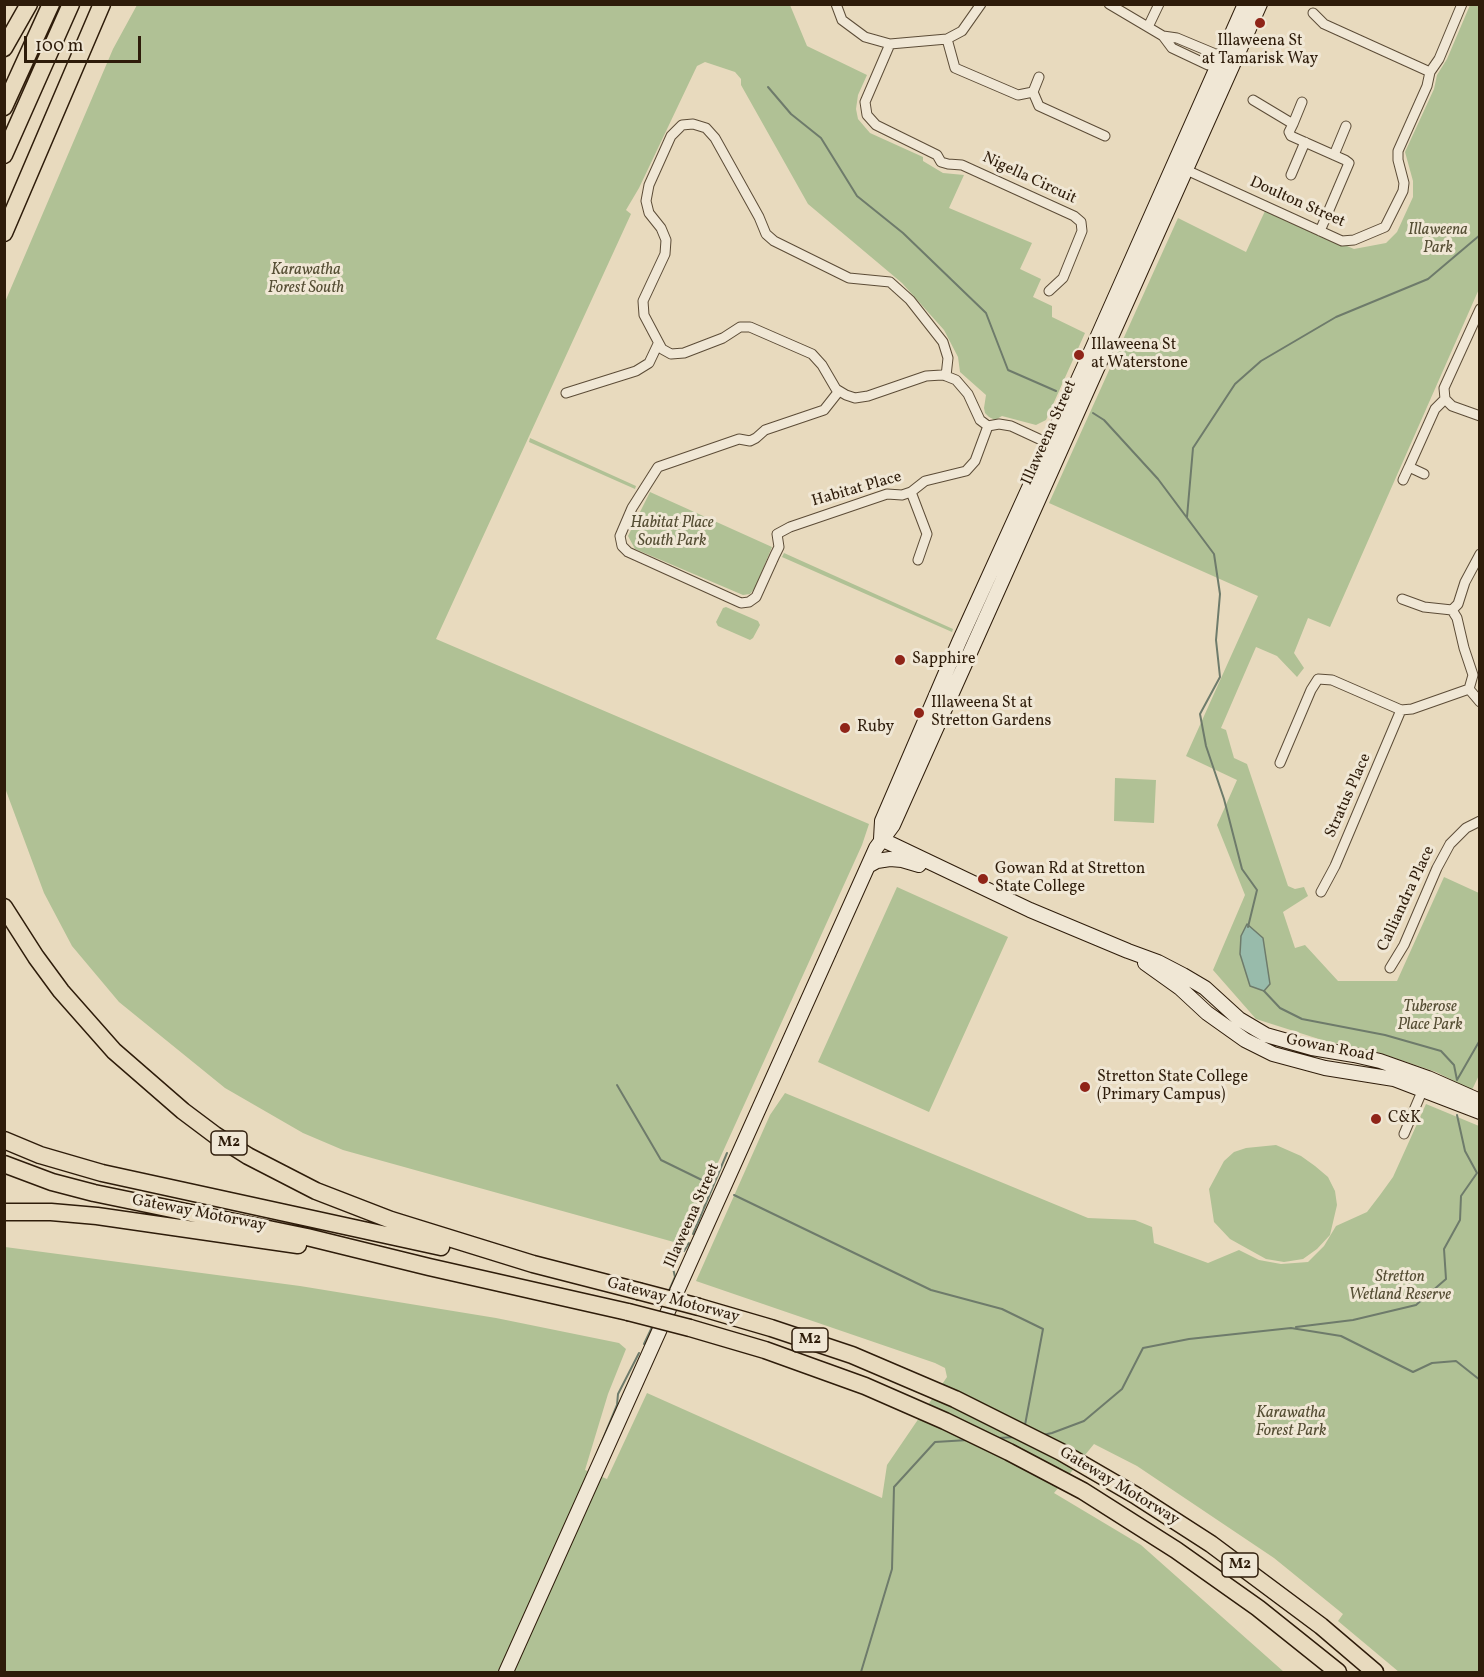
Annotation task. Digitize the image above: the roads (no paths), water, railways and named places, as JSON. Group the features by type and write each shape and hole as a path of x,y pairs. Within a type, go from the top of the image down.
{"highway":[{"path":"4,31 18,4"},
{"path":"4,48 29,4"},
{"path":"4,107 51,4"},
{"path":"4,155 72,4"},
{"path":"4,233 102,4"},
{"name":"Gateway Motorway","path":"4,907 61,991 114,1051 159,1092 215,1135 281,1174 358,1209 533,1264 699,1307 812,1341 917,1382 997,1419 1095,1471 1170,1517 1229,1557 1321,1626 1375,1672"},
{"path":"4,1140 40,1155 102,1173 515,1264 533,1264"},
{"name":"Gateway Motorway","path":"4,1164 52,1182 94,1193 308,1237 628,1312 690,1328 803,1363 908,1404 985,1440 1083,1491 1222,1581 1288,1630 1338,1672"},
{"path":"4,1212 51,1212 97,1216 303,1246 408,1267 429,1267"}],"main road":[{"name":"Illaweena Street","path":"1180,168 1211,82 1213,61 1226,48 1245,4"},
{"name":"Illaweena Street","path":"965,645 1018,512 1054,446 1180,168 1227,81 1260,4"},
{"name":"Illaweena Street","path":"506,1672 881,839 882,821 965,645 1033,510 1054,446"},
{"path":"1018,512 1033,510"},
{"name":"Gowan Road","path":"881,839 1030,910 1158,962 1205,988 1239,1019 1266,1035 1312,1048 1380,1061 1428,1078 1479,1101"},
{"path":"868,866 881,860 902,860 956,875"},
{"name":"Gowan Road","path":"1128,951 1180,988 1207,1013 1245,1040 1273,1054 1324,1068 1394,1079 1479,1112"}],"street":[{"path":"836,4 842,20 865,37 890,44 947,39 962,31 981,4"},
{"path":"1109,4 1163,36 1177,38 1213,61 1227,81"},
{"path":"1148,27 1159,4"},
{"name":"Doulton Street","path":"1180,168 1348,242 1385,227 1404,183 1398,151 1427,86 1430,72 1439,59 1462,4"},
{"path":"1313,13 1324,24 1430,72"},
{"path":"947,39 955,68 1018,95 1033,92"},
{"path":"1213,61 1229,60 1244,41"},
{"name":"Nigella Circuit","path":"890,44 865,102 867,115 876,125 937,154 941,162 962,165 1081,222 1082,231 1063,278 1049,291"},
{"path":"1039,77 1033,92 1039,106 1105,136"},
{"path":"1253,100 1293,123"},
{"path":"1302,102 1289,132 1291,136 1348,163 1348,168 1320,231"},
{"path":"946,376 948,358 943,342 910,300 890,282 849,278 774,241 766,234 715,138 706,128 693,124 682,125 671,136 649,185 646,201 649,213 661,228 666,240 664,254 643,301 644,315 658,344 671,354 684,353 723,338 740,327 750,327 812,354 822,365 836,389 855,398 868,396 926,376 946,376 956,380 968,394 980,420 988,426 999,424 1011,426 1054,446"},
{"path":"1334,155 1346,126"},
{"path":"1291,175 1305,142"},
{"path":"1479,309 1444,388 1445,399 1452,406 1479,416"},
{"path":"566,393 636,371 649,363 658,344"},
{"name":"Habitat Place","path":"839,391 824,410 765,430 750,441 740,439 658,467 632,508 620,536 622,546 628,552 741,603 749,602 756,597 779,547 777,534 790,526 887,494 902,495 925,482 966,471 975,461 988,426"},
{"path":"1403,480 1435,409 1445,399"},
{"path":"1409,468 1424,474"},
{"path":"910,492 927,534 918,560"},
{"path":"1452,610 1458,604 1465,582 1479,554"},
{"path":"1402,599 1424,607 1452,610"},
{"path":"1452,610 1457,618 1473,675 1469,689"},
{"path":"1280,762 1318,679 1332,680 1401,710 1412,709 1469,689"},
{"path":"1469,689 1479,702"},
{"name":"Stratus Place","path":"1321,892 1335,866 1401,710"},
{"name":"Calliandra Place","path":"1390,968 1404,945 1437,868 1450,844 1466,828 1479,820"},
{"path":"1404,1134 1423,1089"}],"waterway":[{"path":"768,87 791,114 821,138 857,196 903,233 986,313 1008,370 1056,391"},
{"path":"1187,517 1193,448 1235,384 1261,361 1336,317 1428,279 1480,235"},
{"path":"1093,413 1104,420 1158,479 1214,554 1220,594 1216,640 1220,677 1200,714 1206,746 1224,799 1242,869 1257,890 1248,927"},
{"path":"1264,991 1280,1008 1302,1019 1385,1035 1441,1051 1454,1065 1457,1080"},
{"path":"1457,1080 1480,1040"},
{"path":"617,1085 661,1160 708,1183"},
{"path":"1296,1327 1353,1320 1416,1305 1446,1279 1444,1249 1460,1220 1461,1196 1477,1173 1465,1151 1457,1115"},
{"path":"693,1234 727,1153"},
{"path":"734,1195 931,1290 1002,1309 1043,1329 1025,1425"},
{"path":"684,1251 689,1243"},
{"path":"668,1293 675,1277 673,1268"},
{"path":"644,1344 653,1325"},
{"path":"1043,1435 1084,1421 1122,1389 1143,1348 1189,1339 1291,1328 1341,1336 1413,1372 1432,1363 1456,1361 1480,1380"},
{"path":"598,1451 617,1405 618,1394 639,1353"},
{"path":"998,1438 1016,1437"},
{"path":"861,1672 892,1569 894,1487 935,1442 968,1440"}],"place":[{"name":"Illaweena St at Tamarisk Way","path":"1260,23"},
{"name":"Illaweena St at Waterstone","path":"1079,355"},
{"name":"Sapphire","path":"900,660"},
{"name":"Illaweena St at Stretton Gardens","path":"919,713"},
{"name":"Ruby","path":"845,728"},
{"name":"Gowan Rd at Stretton State College","path":"983,879"},
{"name":"Stretton State College (Primary Campus)","path":"1085,1087"},
{"name":"C&K","path":"1376,1119"}],"park label":[{"name":"Illaweena Park","path":"1438,240"},
{"name":"Karawatha Forest South","path":"306,280"},
{"name":"Habitat Place South Park","path":"672,533"},
{"name":"Tuberose Place Park","path":"1430,1017"},
{"name":"Stretton Wetland Reserve","path":"1400,1287"},
{"name":"Karawatha Forest Park","path":"1291,1423"}]}
